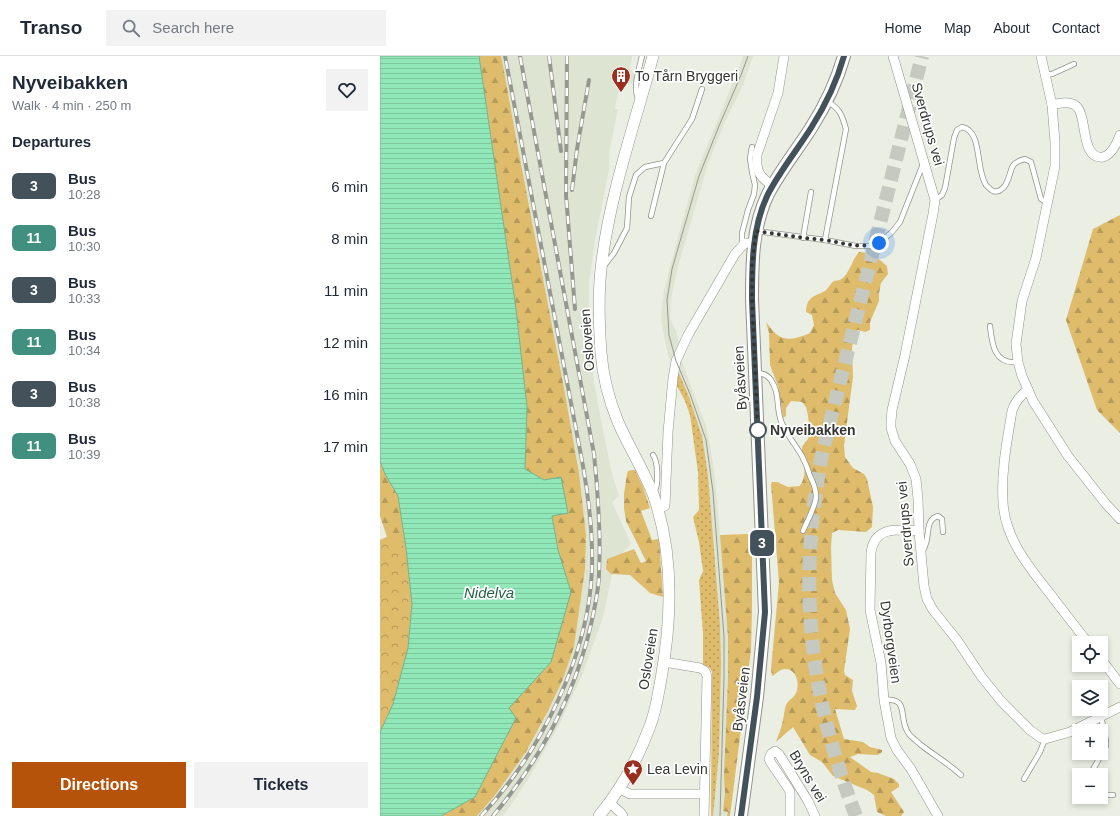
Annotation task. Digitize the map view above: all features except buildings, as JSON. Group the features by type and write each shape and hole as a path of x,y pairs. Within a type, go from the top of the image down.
{"main road":[{"name":"Byåsveien","path":"741,816 757,697 765,612 752,299 752,265 756,237 763,207 773,186 812,126 826,101 837,77 844,56"}],"street":[{"name":"Osloveien","path":"600,816 620,789 639,753 651,725 664,662 669,619 668,574 665,539 658,509 638,460 619,424 607,392 603,371 599,326 601,271 611,208 652,56"},
{"path":"773,186 764,180 758,172 756,164 757,155 778,93 784,56"},
{"name":"Sverdrups vei","path":"894,56 935,200 934,214 892,410 891,421 891,428 895,441 910,464 915,475 924,586 927,599 933,610 957,640 981,676 1001,701 1030,730 1041,738 1045,739"},
{"path":"1041,56 1052,105 1055,166 1036,258 1022,301 1016,344 1018,362 1033,401 1068,456 1120,519"},
{"path":"1052,105 1063,102 1078,107 1089,149 1095,155 1108,155 1112,151 1120,135"},
{"path":"658,509 664,506 668,432 676,361 688,335 735,254 745,243 756,237"},
{"path":"1028,390 1021,395 1015,403 1012,411 1003,466 1003,502 1006,520 1015,545 1030,568 1083,636"},
{"name":"Dyrborgveien","path":"919,531 897,530 884,532 875,540 871,553 870,610 881,663 884,700 891,738 938,816"},
{"path":"664,662 700,668 705,671 707,676 704,816"},
{"path":"1108,668 1120,684"},
{"path":"1108,713 1120,707"},
{"path":"1045,739 1070,732 1101,716"},
{"name":"Bryns vei","path":"790,816 790,792 769,759 771,754 775,751 779,754 816,816"},
{"path":"620,789 630,794 669,797 704,794"},
{"path":"610,803 623,816"}],"lane":[{"path":"638,56 638,76"},
{"path":"640,104 636,96 642,56"},
{"path":"1045,75 1052,74 1074,64"},
{"path":"651,216 664,163 692,119 702,89"},
{"path":"824,240 846,129 842,114 835,106 826,101"},
{"name":"Sverdrups vei","path":"935,200 942,195 945,188 957,130 962,127 971,131 977,144 980,168 984,182 988,188 993,191 999,191 1006,186 1013,165 1017,161 1025,159 1031,162 1041,199 1047,204"},
{"path":"742,246 742,233 754,194 755,185 750,158 752,147"},
{"path":"756,237 803,238 856,246 869,246 879,243 892,232 900,222 924,162"},
{"path":"601,271 614,253 626,228 629,197 636,175 645,167 664,163"},
{"path":"803,238 810,192"},
{"path":"990,326 993,346 997,355 1004,361 1011,363 1018,362"},
{"path":"756,373 766,374 775,386 781,422 803,458 815,486 816,501 803,531"},
{"path":"652,493 656,488 657,482 656,464 653,454"},
{"path":"921,553 926,544 931,521 936,516 942,519 943,532"},
{"name":"Dyrborgveien","path":"884,700 892,699 898,701 902,708 904,724 910,735 927,750 961,775"},
{"path":"1094,768 1106,746 1101,716"},
{"path":"1024,779 1040,752 1045,739"},
{"path":"1108,795 1113,795"}],"shaded area":[{"path":"501,56 632,56 630,69 635,74 634,80 632,83 624,83 620,85 616,101 615,109 618,109 610,148 609,170 595,240 589,283 589,325 592,368 612,474 619,496 612,502 631,544 615,561 603,617 583,673 558,727 529,778 503,816 477,816 496,794 526,753 563,679 574,647 585,569 586,535 579,473"},
{"path":"743,56 753,56 743,85 725,122 708,163 677,270 671,299 670,318 676,330 679,344 676,352 682,362 706,426 709,440 714,470 720,535 738,639 730,816 711,816 712,672 708,475 702,436 689,397 676,366 671,362 668,355 661,317 664,291 695,176"}],"green space":[{"path":"479,56 501,56 503,65 579,473 586,535 585,569 574,647 563,679 526,752 496,794 477,816 441,816 475,797 508,709 551,662 558,550 552,516 561,477 544,480 525,469 527,407 516,309"},
{"path":"1120,215 1120,433 1097,410 1066,320 1093,229"},
{"path":"859,252 869,253 880,260 887,266 888,274 881,283 879,301 870,322 870,330 865,332 858,330 855,331 852,348 853,377 844,445 845,457 853,468 864,474 867,479 873,507 872,527 866,532 838,530 832,533 832,580 835,593 846,610 850,629 844,671 845,675 853,680 852,691 857,706 855,710 835,709 844,739 863,742 870,747 882,750 882,752 878,755 858,754 850,757 871,772 894,779 899,784 899,787 891,792 904,812 901,816 886,816 877,812 874,795 867,790 833,776 822,762 810,755 793,727 776,742 782,726 786,705 795,695 798,685 795,674 792,671 783,669 772,676 771,669 779,582 771,484 772,482 777,482 788,487 800,486 805,472 802,447 808,439 809,428 806,407 802,402 791,401 786,408 786,416 783,418 778,386 770,365 769,333 766,322 780,337 789,339 810,333 814,325 812,315 806,312 808,303 814,296 825,291 834,281 838,281 843,278"},
{"path":"676,366 689,397 702,436 708,475 720,625 721,663 719,753 713,816 711,816 712,672 709,667 703,665 703,634 699,580 703,571 699,542 693,517 699,510 698,472 690,415 677,386"},
{"path":"380,461 385,474 398,496 406,548 412,604 380,732 380,540 387,537 380,516"},
{"path":"635,470 650,508 641,511 652,540 659,539 663,597 650,593 630,575 611,574 606,569 607,559 634,549 641,563 646,561 626,521 624,508 624,494 627,474 628,471"},
{"path":"748,534 752,557 751,650 730,816 727,816 728,812 723,811 725,793 724,776 728,679 728,637 720,535"},
{"path":"387,537 406,548 412,604 408,648 393,704 380,732 380,540"}],"water":[{"name":"Nidelva","path":"380,56 479,56 516,309 527,407 525,469 544,480 561,477 568,513 552,516 558,550 571,592 551,662 509,708 516,718 475,797 441,816 380,816 380,732 393,704 408,648 412,604 406,548 398,496 385,474 380,461"}],"tunnel":[{"path":"856,816 840,770 827,725 818,680 812,636 809,591 810,545 815,498 823,450 922,56"}],"tram line":[{"path":"720,816 724,637 713,492 706,440 690,394 676,361 669,335 667,300 672,269 699,176 748,56"}],"railway":[{"path":"481,816 503,791 523,763 558,702 582,635 589,602 592,569 590,517 583,466 505,56"},
{"path":"493,816 526,772 541,749 566,699 585,647 592,620 598,591 600,558 598,499 594,454 520,56"},
{"path":"549,56 561,151"},
{"path":"567,56 566,195 575,309"},
{"path":"572,190 577,149 589,80"}],"bus line":[{"name":"3","path":"741,816 757,697 765,612 752,299 752,265 756,231 759,218 768,195 812,126 826,101 844,56"}],"place":[{"name":"To Tårn Bryggeri","path":"621,93"},
{"name":"Nyveibakken","path":"758,430"},
{"name":"Lea Levin","path":"633,786"}],"route":[{"path":"758,430 758,434 752,299 752,265 756,231 856,246 869,246 879,243"}]}
